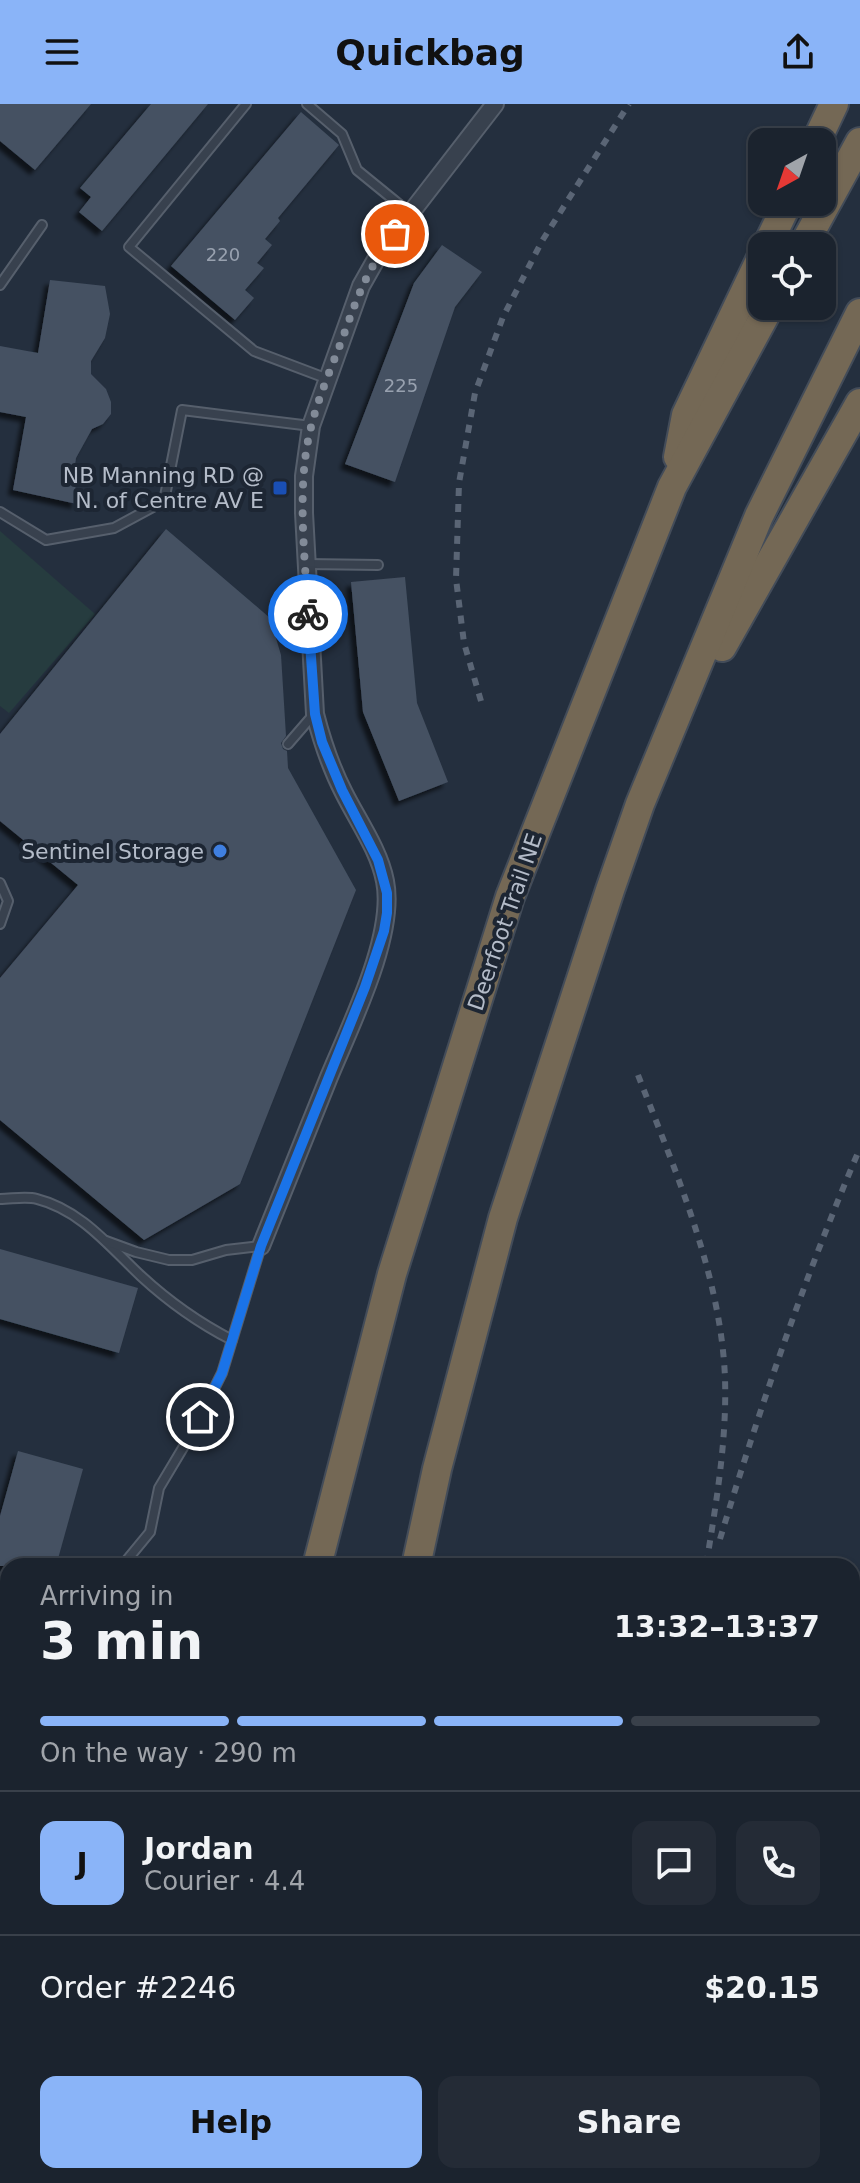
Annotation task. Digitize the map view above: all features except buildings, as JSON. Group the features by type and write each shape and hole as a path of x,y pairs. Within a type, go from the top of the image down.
{"highway":[{"path":"823,128 834,104"},
{"path":"811,232 860,142"},
{"path":"672,487 686,415 748,285"},
{"path":"418,1558 437,1469 503,1218 640,804 759,516 860,313"},
{"name":"Deerfoot Trail NE","path":"319,1558 392,1274 510,897 672,487 762,320"},
{"path":"640,804 740,613 860,403"}],"street":[{"path":"261,1246 365,987 387,913 387,893 378,860 342,790 322,742 315,714 304,476 311,426 361,286 379,254 495,104"}],"lane":[{"path":"246,104 129,247 254,351 328,379"},
{"path":"307,104 342,134 357,170 411,214"},
{"path":"0,285 42,225"},
{"path":"0,512 46,540 114,528 164,501 182,410 311,426"},
{"path":"306,564 378,565"},
{"path":"288,744 315,714"},
{"path":"0,883 8,901 0,924"},
{"path":"0,1199 36,1199 73,1215 180,1308 232,1340"},
{"path":"106,1241 169,1260 192,1260 226,1250 261,1246 222,1373 159,1488 150,1532 129,1558"}],"green space":[{"path":"0,531 95,614 9,713 0,706"}],"railway":[{"path":"481,701 464,643 456,579 459,483 475,393 503,317 542,241 629,104"},
{"path":"638,1075 694,1224 722,1339 724,1425 707,1558"},
{"path":"720,1539 784,1342 860,1148"}],"way so far":[{"path":"308,614 304,476 308,438 361,286 379,254 395,234"}],"place":[{"name":"NB Manning RD @ N. of Centre AV E","path":"280,488"},
{"name":"Sentinel Storage","path":"220,851"}],"route":[{"path":"200,1417 222,1373 261,1246 365,987 387,913 387,893 378,860 342,790 322,742 315,714 308,614"}]}
